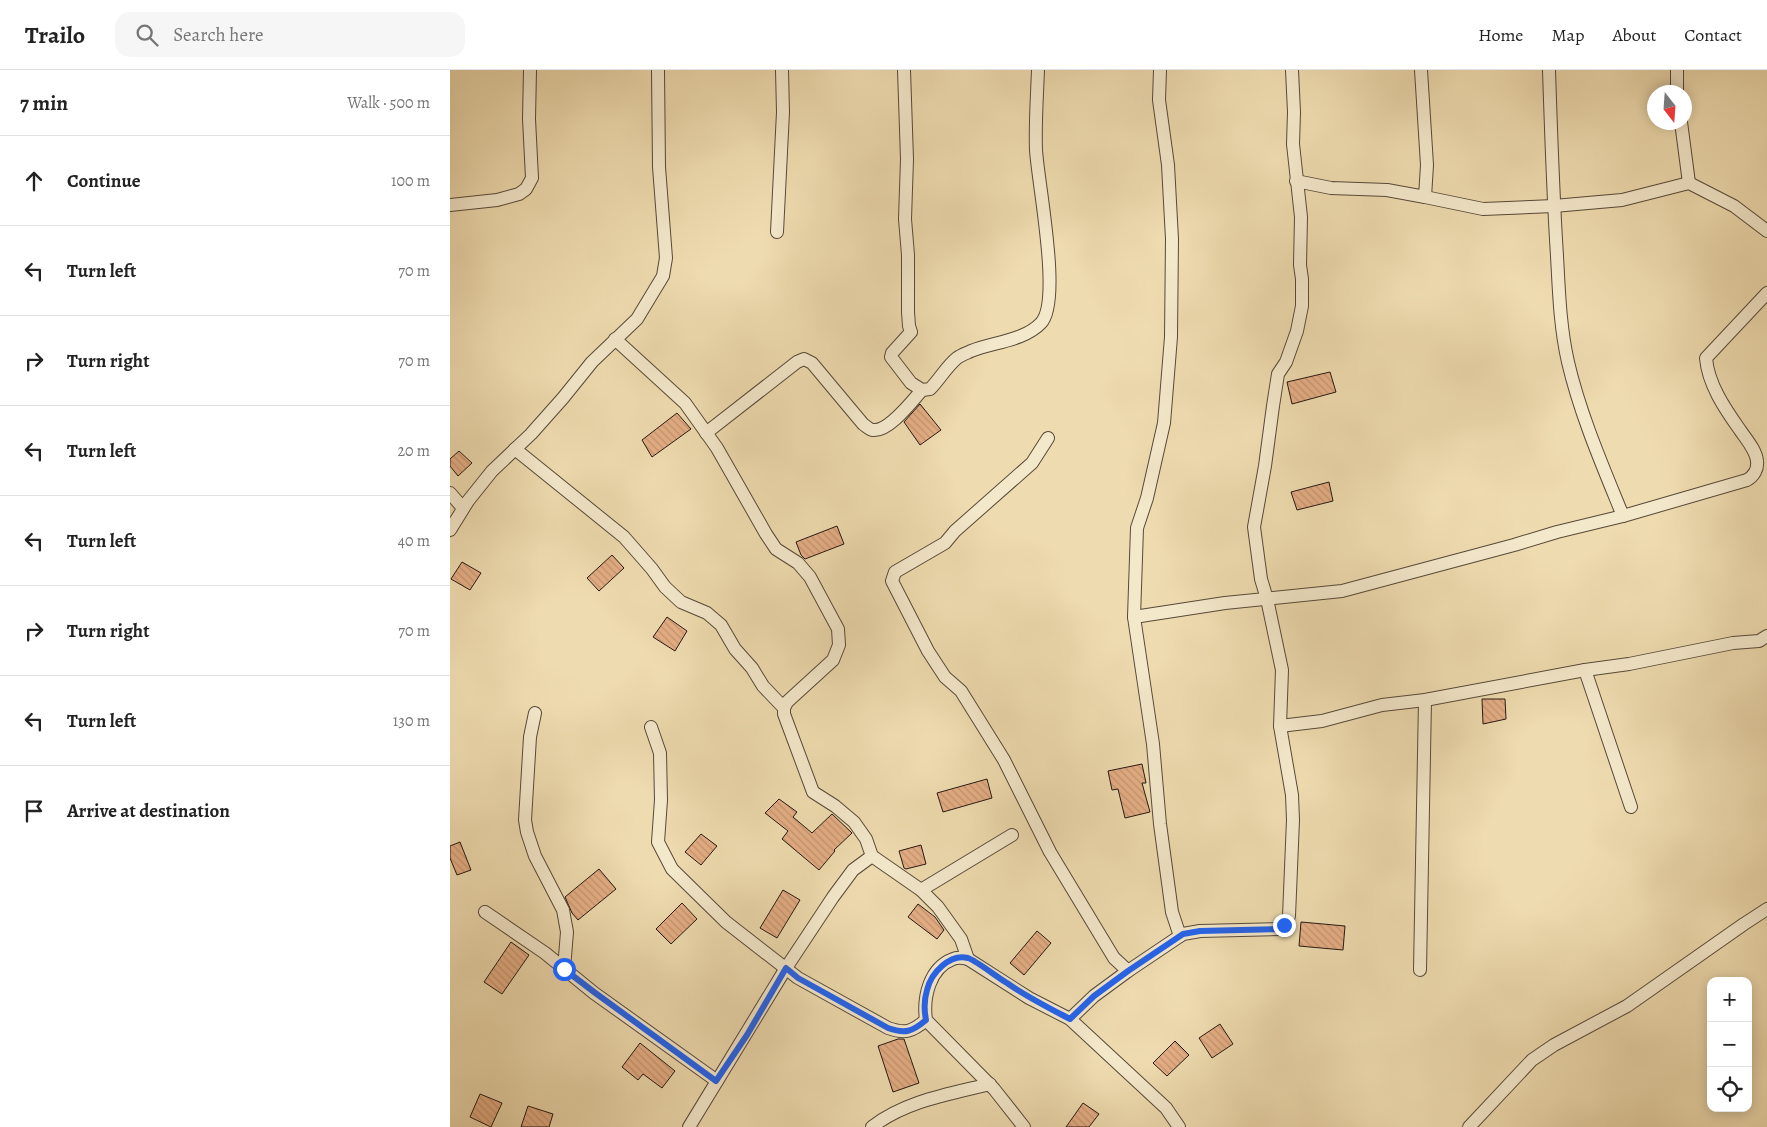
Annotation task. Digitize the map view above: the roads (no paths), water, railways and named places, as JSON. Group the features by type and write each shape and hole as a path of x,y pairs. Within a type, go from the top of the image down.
{"street":[{"path":"450,205 496,200 518,194 526,188 532,178 529,118 530,70"},
{"path":"450,530 492,471 531,434 592,362 637,319 663,276 666,258 659,168 658,70"},
{"path":"777,232 783,112 782,70"},
{"path":"904,70 907,159 905,219 908,255 908,312 911,332 892,353 891,357 911,383 922,390 930,389 958,357 983,346 1028,332 1042,322 1047,314 1049,301 1048,239 1036,150 1038,70"},
{"path":"1160,70 1159,100 1168,165 1172,239 1171,337 1164,423 1147,498 1138,528 1134,617 1153,744 1160,824 1172,912 1180,936"},
{"path":"1070,1019 1094,996 1180,936 1200,931 1280,929 1289,916 1293,811 1288,768 1280,726 1282,670 1261,579 1254,527 1266,466 1272,406 1278,374 1286,362 1297,332 1302,306 1300,265 1301,217 1293,144 1292,70"},
{"path":"1421,70 1427,165 1425,196"},
{"path":"1549,70 1560,320 1568,363 1600,459 1623,516"},
{"path":"1677,70 1678,85"},
{"path":"1682,130 1689,183"},
{"path":"1296,181 1331,188 1388,190 1483,209 1554,206 1622,200 1689,183 1734,206 1767,231"},
{"path":"1134,617 1224,603 1342,591 1514,546 1557,532 1623,516 1747,480 1752,477 1756,470 1757,460 1752,449 1723,406 1715,389 1706,358 1767,293"},
{"path":"615,339 685,403 717,448 776,549 798,563 810,577 838,629 839,645 833,660 787,702 784,708 784,714 813,792 835,806 854,822 866,839 872,856 921,890 938,907 961,939 968,958"},
{"path":"706,433 797,362 804,359 812,363 863,424 872,430 880,430 891,423 922,390"},
{"path":"1048,438 1032,464 955,531 944,543 894,572 892,582 928,651 945,677 961,691 1004,760 1055,860 1114,958 1128,971"},
{"path":"515,449 624,537 665,587 681,602 706,612 721,625 735,649 752,668 763,686 784,708"},
{"path":"450,493 464,508"},
{"path":"1280,726 1322,721 1382,705 1425,700 1585,670 1759,641 1767,636"},
{"path":"1585,670 1631,806"},
{"path":"1420,970 1425,700"},
{"path":"535,713 530,737 525,820 535,856 563,910 567,932 564,969"},
{"path":"651,726 660,753 658,842 672,869 726,922 798,978 888,1028 900,1032 917,1028 926,1020"},
{"path":"921,890 1012,835"},
{"path":"689,1127 716,1081 747,1035 786,968 853,870 872,856"},
{"path":"1469,1127 1532,1060 1554,1045 1626,1006 1767,910"},
{"path":"486,912 545,953 594,992 716,1081"},
{"path":"1024,1127 990,1084 926,1020 925,999 934,974 954,958 968,958 1029,998 1070,1019 1166,1108 1179,1127"},
{"path":"872,1127 902,1110 934,1098 990,1084"}]}
